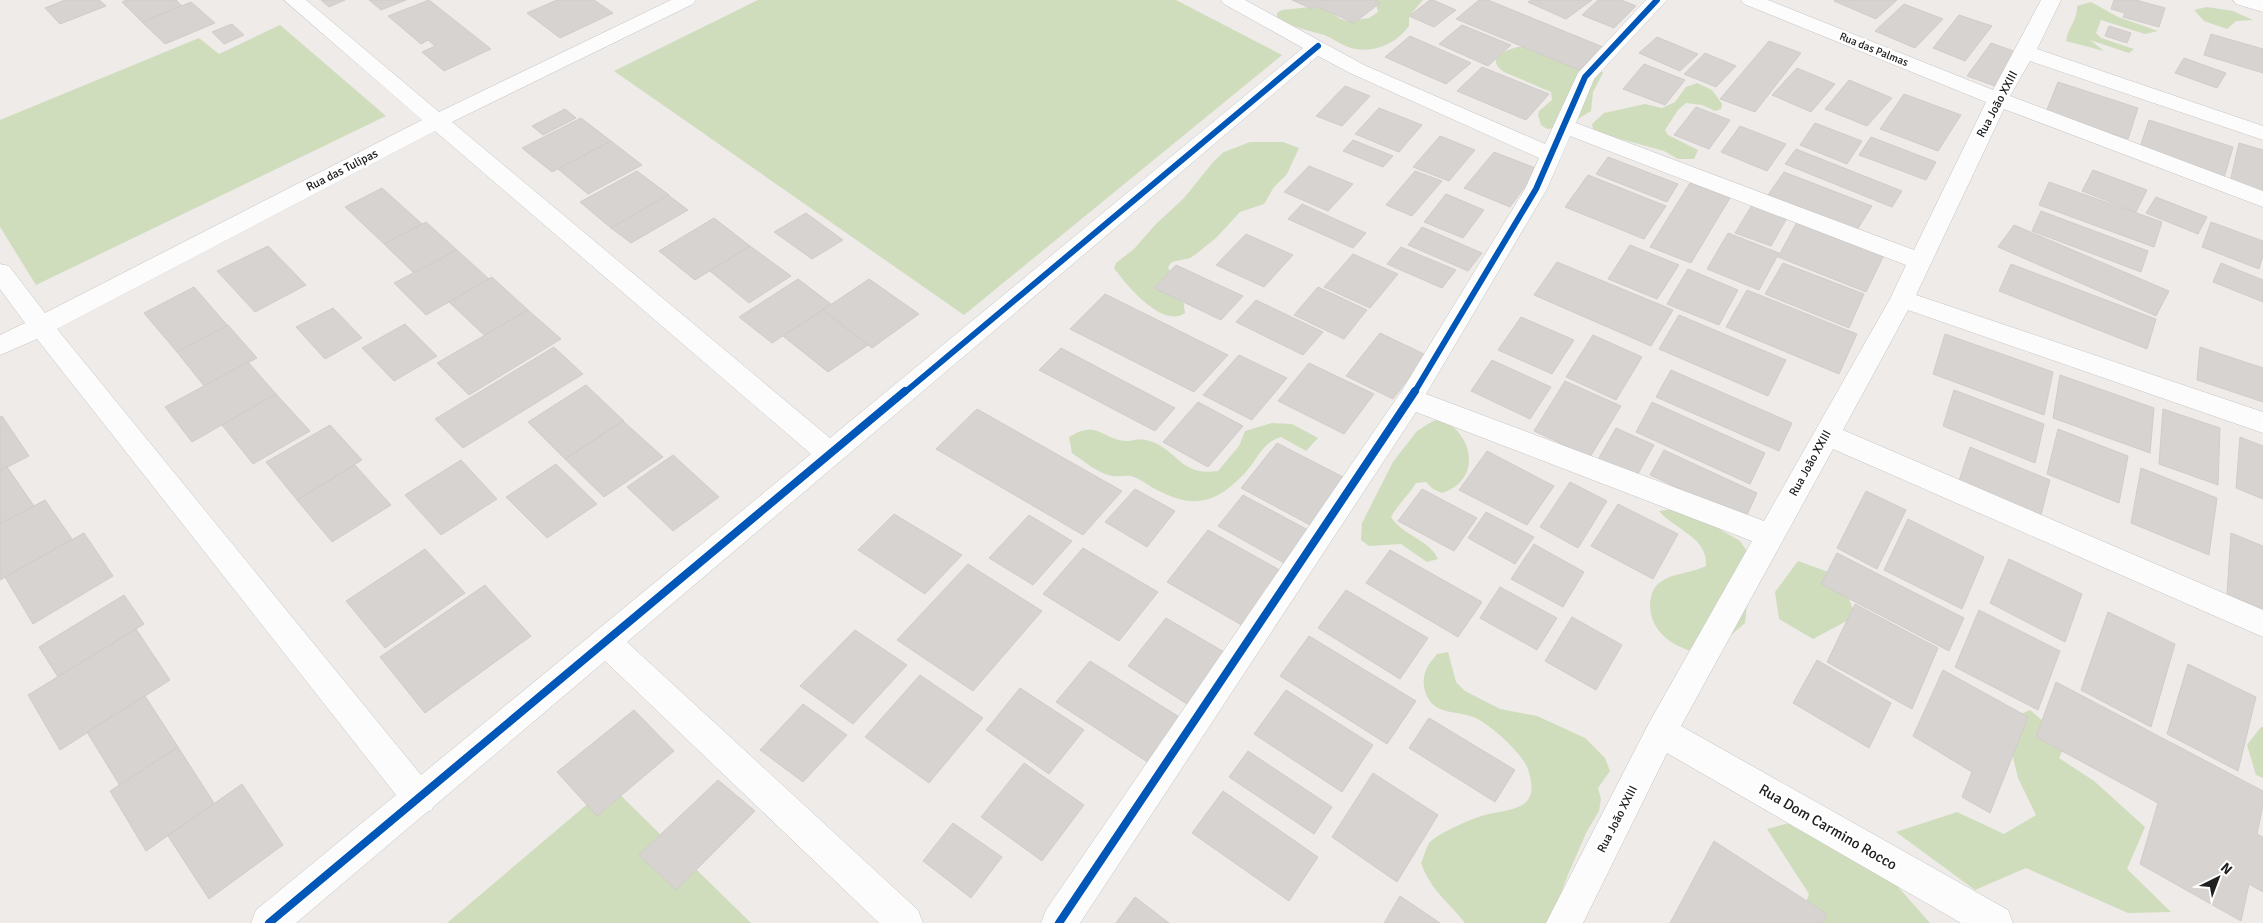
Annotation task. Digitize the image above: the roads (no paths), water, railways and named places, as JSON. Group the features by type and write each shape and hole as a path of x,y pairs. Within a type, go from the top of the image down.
{"street":[{"path":"294,0 830,455"},
{"name":"Rua das Tulipas","path":"0,346 437,121 686,0"},
{"path":"1231,0 1357,69 1552,155"},
{"path":"1059,923 1410,399 1536,190 1585,77 1657,0"},
{"name":"Rua das Palmas","path":"1751,0 1998,99 2263,199"},
{"name":"Rua João XXIII","path":"1564,923 1661,732 1902,299 1998,99 2025,52 2051,0"},
{"path":"2243,0 2263,6"},
{"path":"269,923 420,799 1318,46"},
{"path":"2025,52 2263,133"},
{"path":"1564,126 1920,261"},
{"path":"0,272 41,326 420,799"},
{"path":"1902,299 2263,423"},
{"path":"1410,399 1770,535"},
{"path":"1826,434 2263,624"},
{"path":"606,643 905,923"},
{"name":"Rua Dom Carmino Rocco","path":"1661,732 1994,923"}]}
